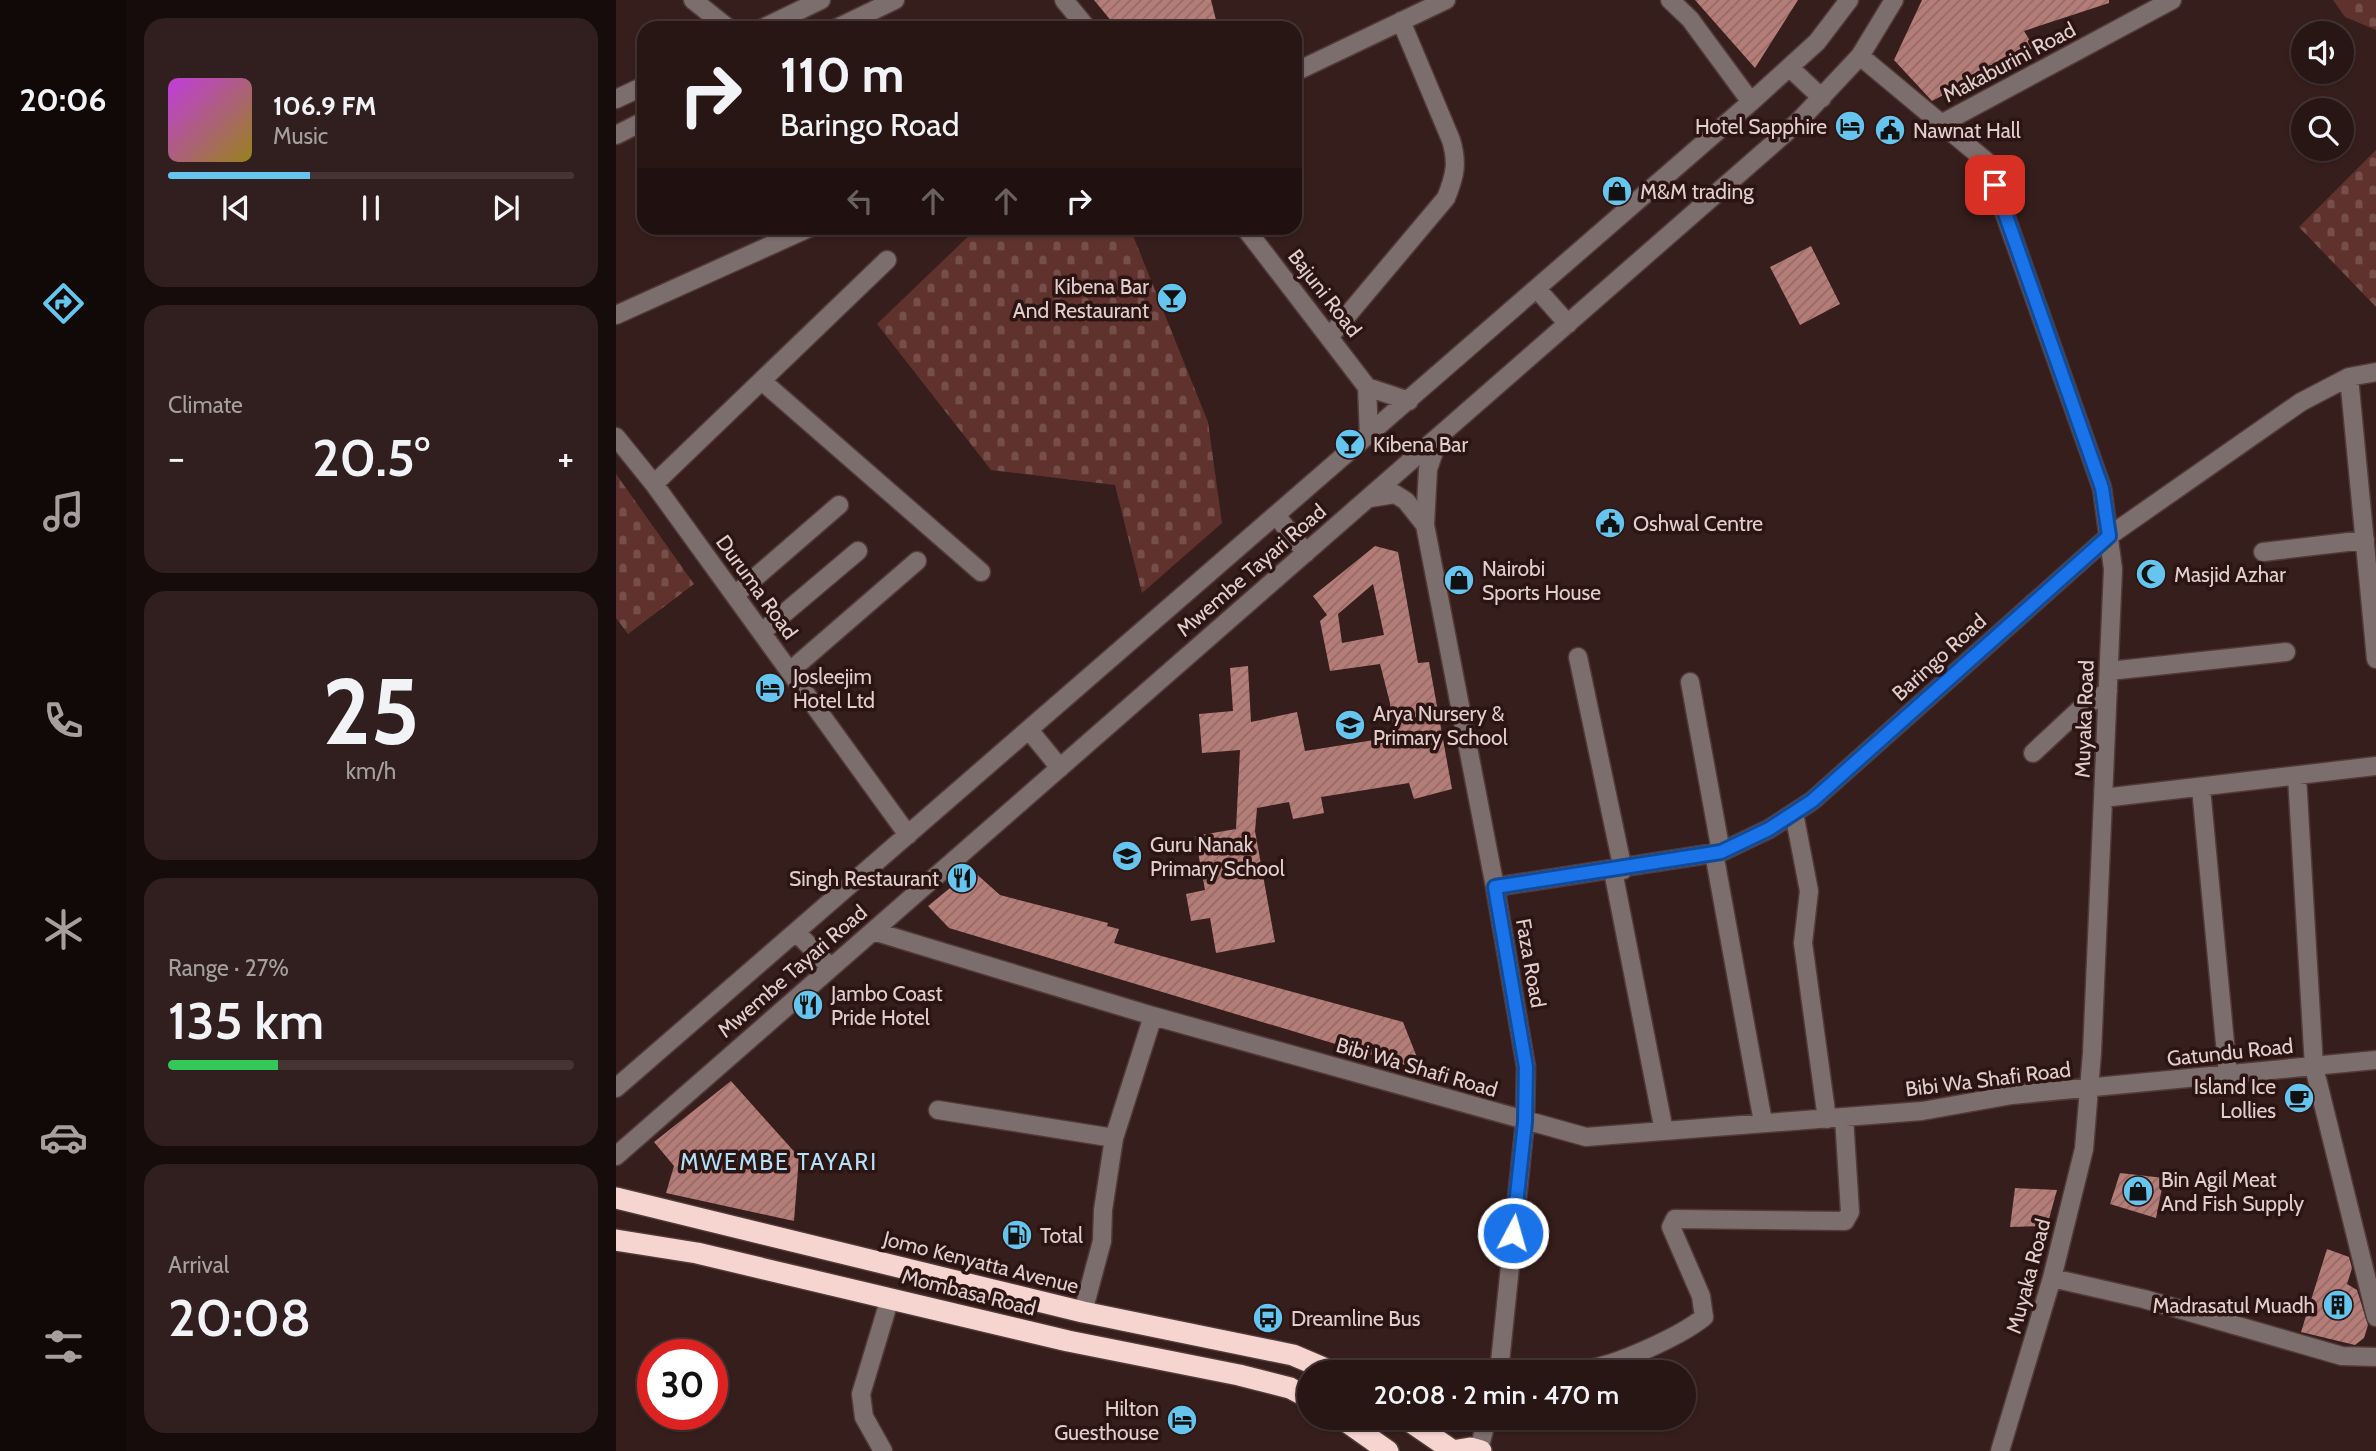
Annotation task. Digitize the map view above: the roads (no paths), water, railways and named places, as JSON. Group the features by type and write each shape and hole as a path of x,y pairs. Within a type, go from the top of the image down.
{"highway":[{"name":"Jomo Kenyatta Avenue","path":"616,1198 1083,1312 1293,1355 1305,1360"},
{"name":"Mombasa Road","path":"616,1240 697,1253 1068,1341 1239,1375 1297,1392"},
{"path":"1359,1430 1388,1451"},
{"path":"1422,1430 1452,1451 1480,1450"}],"street":[{"path":"693,0 719,21"},
{"path":"778,21 821,0"},
{"path":"852,21 895,0"},
{"path":"1064,0 1081,21"},
{"path":"1302,69 1446,0"},
{"path":"1670,0 1690,19 1751,102"},
{"name":"Mwembe Tayari Road","path":"616,1088 1790,68 1816,42 1849,0"},
{"name":"Makaburini Road","path":"1941,124 2172,0"},
{"name":"Mwembe Tayari Road","path":"616,1156 1568,324 1822,98 1860,56 1888,2"},
{"path":"1330,336 1446,198 1455,176 1456,158 1451,140 1401,21"},
{"name":"Muyaka Road","path":"1860,56 1986,161 2102,488 2113,569 2084,1149 2052,1278 2000,1451"},
{"path":"1790,68 1822,98"},
{"path":"616,99 637,89"},
{"path":"616,135 637,124"},
{"path":"616,314 793,235"},
{"name":"Bajuni Road","path":"1251,235 1367,387"},
{"path":"654,484 887,260"},
{"path":"1537,289 1568,324"},
{"name":"Baringo Road","path":"1495,887 1717,853 1769,829 1812,801 2109,536 2301,402 2349,377 2376,372"},
{"path":"2349,377 2376,651"},
{"path":"762,381 981,572"},
{"path":"1369,436 1367,387 1409,401"},
{"name":"Faza Road","path":"1440,436 1428,469 1425,525 1495,887 1526,1067 1525,1122 1500,1360"},
{"name":"Duruma Road","path":"616,437 654,484 908,835"},
{"path":"1368,498 1395,494 1406,501 1425,525"},
{"path":"735,595 839,505"},
{"path":"1276,515 1306,553"},
{"path":"2263,552 2365,540"},
{"path":"762,632 858,551"},
{"path":"790,671 917,561"},
{"path":"2109,671 2286,652"},
{"path":"1578,657 1664,1131"},
{"path":"1690,682 1763,1122"},
{"path":"2033,753 2079,710 2108,691"},
{"path":"2079,710 2107,717"},
{"path":"1029,730 1060,768"},
{"path":"2103,798 2376,765"},
{"path":"2297,776 2314,1066 2375,1313"},
{"path":"2201,788 2228,1075"},
{"path":"1614,1360 1691,1328 1704,1317 1701,1296 1671,1227 1675,1219 1845,1221 1850,1212 1803,943 1809,891 1794,813"},
{"name":"Bibi Wa Shafi Road","path":"873,931 1153,1016 1586,1137 1922,1111 2012,1095 2089,1089"},
{"path":"796,932 831,968"},
{"path":"1083,1312 1102,1241 1103,1210 1114,1138 1153,1016"},
{"name":"Gatundu Road","path":"2089,1089 2376,1060"},
{"path":"938,1110 1114,1138"},
{"path":"2052,1278 2144,1299 2342,1356 2376,1357"},
{"path":"883,1451 864,1417 861,1394 890,1298"},
{"path":"1480,1450 1484,1430"}],"place":[{"name":"Hotel Sapphire","path":"1850,126"},
{"name":"Nawnat Hall","path":"1890,130"},
{"name":"M&M trading","path":"1617,191"},
{"name":"Kibena Bar And Restaurant","path":"1172,298"},
{"name":"Kibena Bar","path":"1350,444"},
{"name":"Oshwal Centre","path":"1610,523"},
{"name":"Masjid Azhar","path":"2151,574"},
{"name":"Nairobi Sports House","path":"1459,580"},
{"name":"Josleejim Hotel Ltd","path":"770,688"},
{"name":"Arya Nursery & Primary School","path":"1350,725"},
{"name":"Guru Nanak Primary School","path":"1127,856"},
{"name":"Singh Restaurant","path":"962,878"},
{"name":"Jambo Coast Pride Hotel","path":"808,1005"},
{"name":"Island Ice Lollies","path":"2299,1098"},
{"name":"Bin Agil Meat And Fish Supply","path":"2138,1191"},
{"name":"Total","path":"1017,1235"},
{"name":"Madrasatul Muadh","path":"2338,1305"},
{"name":"Dreamline Bus","path":"1268,1318"},
{"name":"Hilton Guesthouse","path":"1182,1420"}],"district":[{"name":"MWEMBE TAYARI","path":"779,1162"}]}
